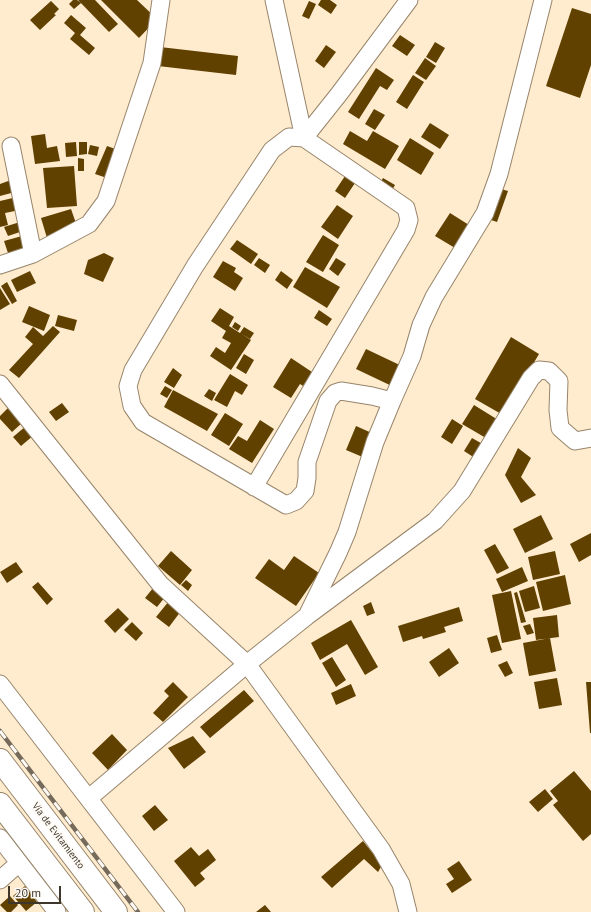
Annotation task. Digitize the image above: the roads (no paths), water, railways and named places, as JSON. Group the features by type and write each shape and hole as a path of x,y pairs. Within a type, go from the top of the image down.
{"highway":[{"name":"Vía de Evitamiento","path":"0,760 116,912"},
{"path":"0,804 83,912"}],"street":[{"path":"0,265 34,254 89,224 106,201 152,62 161,0"},
{"path":"274,0 304,138"},
{"path":"304,138 339,94 409,0"},
{"path":"307,616 347,532 375,442 412,356 420,325 434,297 484,213 499,174 543,0"},
{"path":"254,487 406,230 409,220 406,208 304,138 289,137 272,150 195,266 133,370 128,386 132,406 143,422 254,487 286,505 296,501 305,491 307,462 328,401 335,393 341,391 392,401"},
{"path":"11,146 34,254"},
{"path":"89,798 247,664 307,616 435,521 462,491 531,378 539,370 549,371 559,381 558,410 560,428 575,442 591,438"},
{"path":"0,384 160,584 247,664 381,849 402,884 408,912"},
{"path":"0,684 176,912"},
{"path":"0,838 56,912"},
{"path":"0,880 19,863"}],"railway":[{"path":"0,731 138,912"}]}
